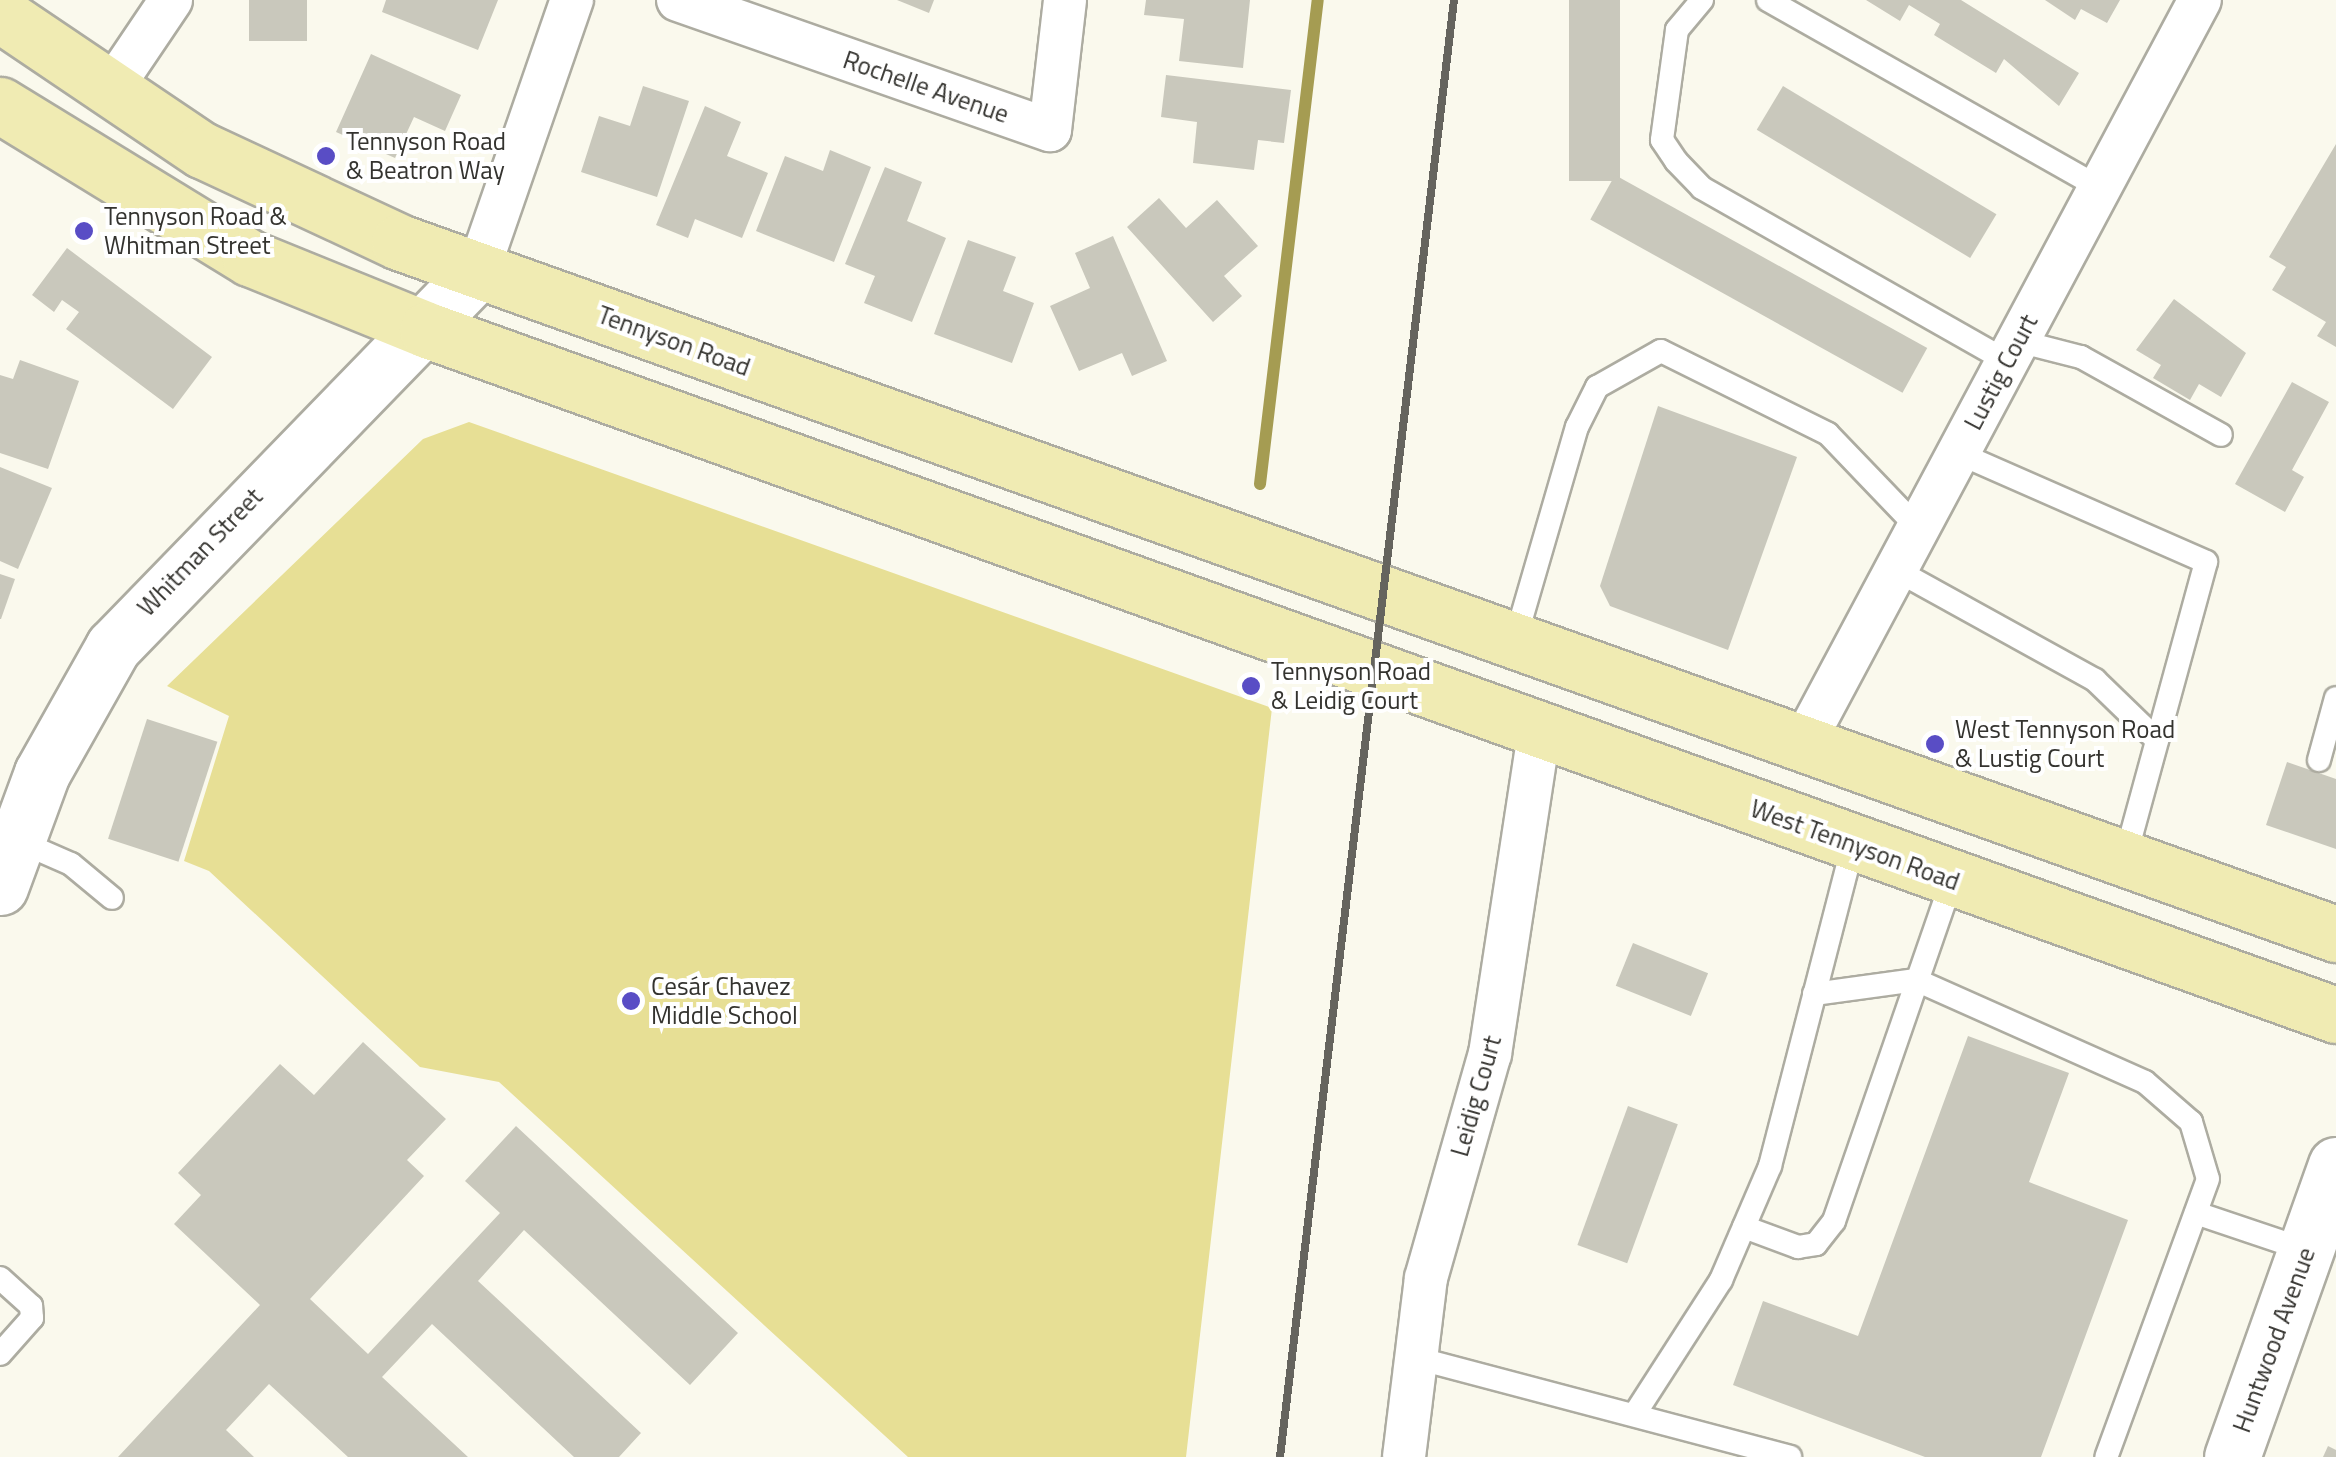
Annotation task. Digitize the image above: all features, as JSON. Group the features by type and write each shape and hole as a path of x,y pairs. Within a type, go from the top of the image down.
{"main road":[{"name":"Tennyson Road","path":"0,14 109,92 282,192 478,271 1514,641"},
{"path":"0,105 250,258 427,330"},
{"name":"West Tennyson Road","path":"427,330 1374,675 2336,1015"},
{"path":"1514,641 2336,934"}],"street":[{"path":"109,92 171,0"},
{"path":"478,271 572,0"},
{"name":"Rochelle Avenue","path":"678,0 1050,130 1066,0"},
{"name":"Lustig Court","path":"1803,744 2200,0"},
{"name":"Whitman Street","path":"8,864 73,710 156,592 427,330 478,271"},
{"name":"Leidig Court","path":"1404,1457 1439,1220 1490,1054 1538,733"},
{"name":"Huntwood Avenue","path":"2232,1457 2336,1165"}],"lane":[{"path":"1702,0 1677,30 1662,140 1702,188 2013,351 2080,357 2221,435"},
{"path":"1768,0 2100,188"},
{"path":"1514,641 1577,427 1597,388 1661,351 1828,434 1918,528"},
{"path":"1958,453 2206,562 2125,859"},
{"path":"1896,570 2095,680 2158,740"},
{"path":"2319,760 2336,698"},
{"path":"1636,1412 1744,1227 1770,1166 1853,844"},
{"path":"8,864 71,864 112,898"},
{"path":"1744,1227 1798,1247 1816,1244 1834,1221 1952,880"},
{"path":"1814,994 1916,980 2146,1082 2191,1122 2208,1180 2106,1457"},
{"path":"2196,1214 2306,1250"},
{"path":"0,1278 31,1306 32,1318 0,1354"},
{"path":"1416,1358 1636,1412 1790,1457"}],"shaded area":[{"name":"Cesár Chavez Middle School","path":"469,422 1272,708 1186,1457 908,1457 499,1082 420,1067 209,871 184,861 229,716 167,686 423,439"}],"building":[{"path":"249,0 307,0 307,41 249,41"},
{"path":"386,0 498,0 478,50 382,12"},
{"path":"897,0 934,0 929,13"},
{"path":"1146,0 1250,0 1243,68 1179,61 1184,19 1144,15"},
{"path":"1569,0 1620,0 1620,181 1569,181"},
{"path":"1866,0 1961,0 2079,73 2059,106 2004,59 1996,73 1934,35 1940,24 1909,5 1900,21"},
{"path":"2045,0 2120,0 2107,23 2081,9 2075,20"},
{"path":"371,54 461,95 445,131 414,117 395,158 336,132"},
{"path":"1166,75 1291,90 1284,143 1258,140 1254,170 1193,163 1197,122 1161,117"},
{"path":"643,86 689,101 657,197 581,172 599,116 630,126"},
{"path":"1783,86 1996,214 1970,258 1757,130"},
{"path":"705,106 741,122 727,156 768,173 742,238 695,219 688,238 656,225"},
{"path":"2336,144 2336,347 2317,336 2326,322 2272,290 2286,267 2269,257"},
{"path":"830,150 871,167 834,262 756,231 785,156 823,171"},
{"path":"885,167 922,182 907,221 946,238 912,322 864,303 875,276 845,264"},
{"path":"1615,175 1927,348 1903,393 1590,220"},
{"path":"1159,198 1186,228 1217,200 1258,246 1224,276 1242,296 1213,322 1127,227"},
{"path":"1113,236 1167,361 1132,376 1122,353 1079,371 1050,306 1090,288 1075,253"},
{"path":"968,240 1016,257 1003,291 1034,303 1012,363 934,334"},
{"path":"67,248 212,357 173,409 66,329 79,312 62,300 54,312 32,295"},
{"path":"2174,299 2246,353 2221,397 2199,384 2190,400 2153,378 2161,365 2136,350"},
{"path":"20,360 79,381 48,469 0,453 0,375 13,379"},
{"path":"2292,382 2329,402 2292,470 2304,477 2285,512 2235,484"},
{"path":"1658,406 1797,457 1728,650 1610,606 1600,586"},
{"path":"0,467 52,488 18,569 0,561"},
{"path":"0,574 15,579 1,619 0,619"},
{"path":"147,719 217,742 178,862 108,839"},
{"path":"2287,762 2336,779 2336,849 2266,825"},
{"path":"1633,943 1708,973 1691,1016 1616,986"},
{"path":"1968,1036 2069,1073 2029,1182 2128,1220 2041,1457 1925,1457 1733,1385 1763,1301 1858,1336"},
{"path":"363,1042 446,1119 407,1160 424,1176 310,1299 368,1354 500,1213 465,1181 516,1126 738,1333 690,1385 524,1230 478,1281 641,1433 619,1457 574,1457 432,1324 382,1377 468,1457 348,1457 269,1384 226,1430 254,1457 118,1457 260,1305 174,1224 201,1195 178,1173 280,1064 314,1095"},
{"path":"1628,1106 1678,1124 1627,1263 1577,1245"},
{"path":"2328,1446 2336,1450 2336,1457 2323,1457"}],"waterway":[{"path":"1260,484 1318,0"}],"railway":[{"path":"1280,1457 1454,0"}],"place":[{"name":"Tennyson Road & Beatron Way","path":"326,156"},
{"name":"Tennyson Road & Whitman Street","path":"84,231"},
{"name":"Tennyson Road & Leidig Court","path":"1251,686"},
{"name":"West Tennyson Road & Lustig Court","path":"1935,744"},
{"name":"Cesár Chavez Middle School","path":"631,1001"}]}
